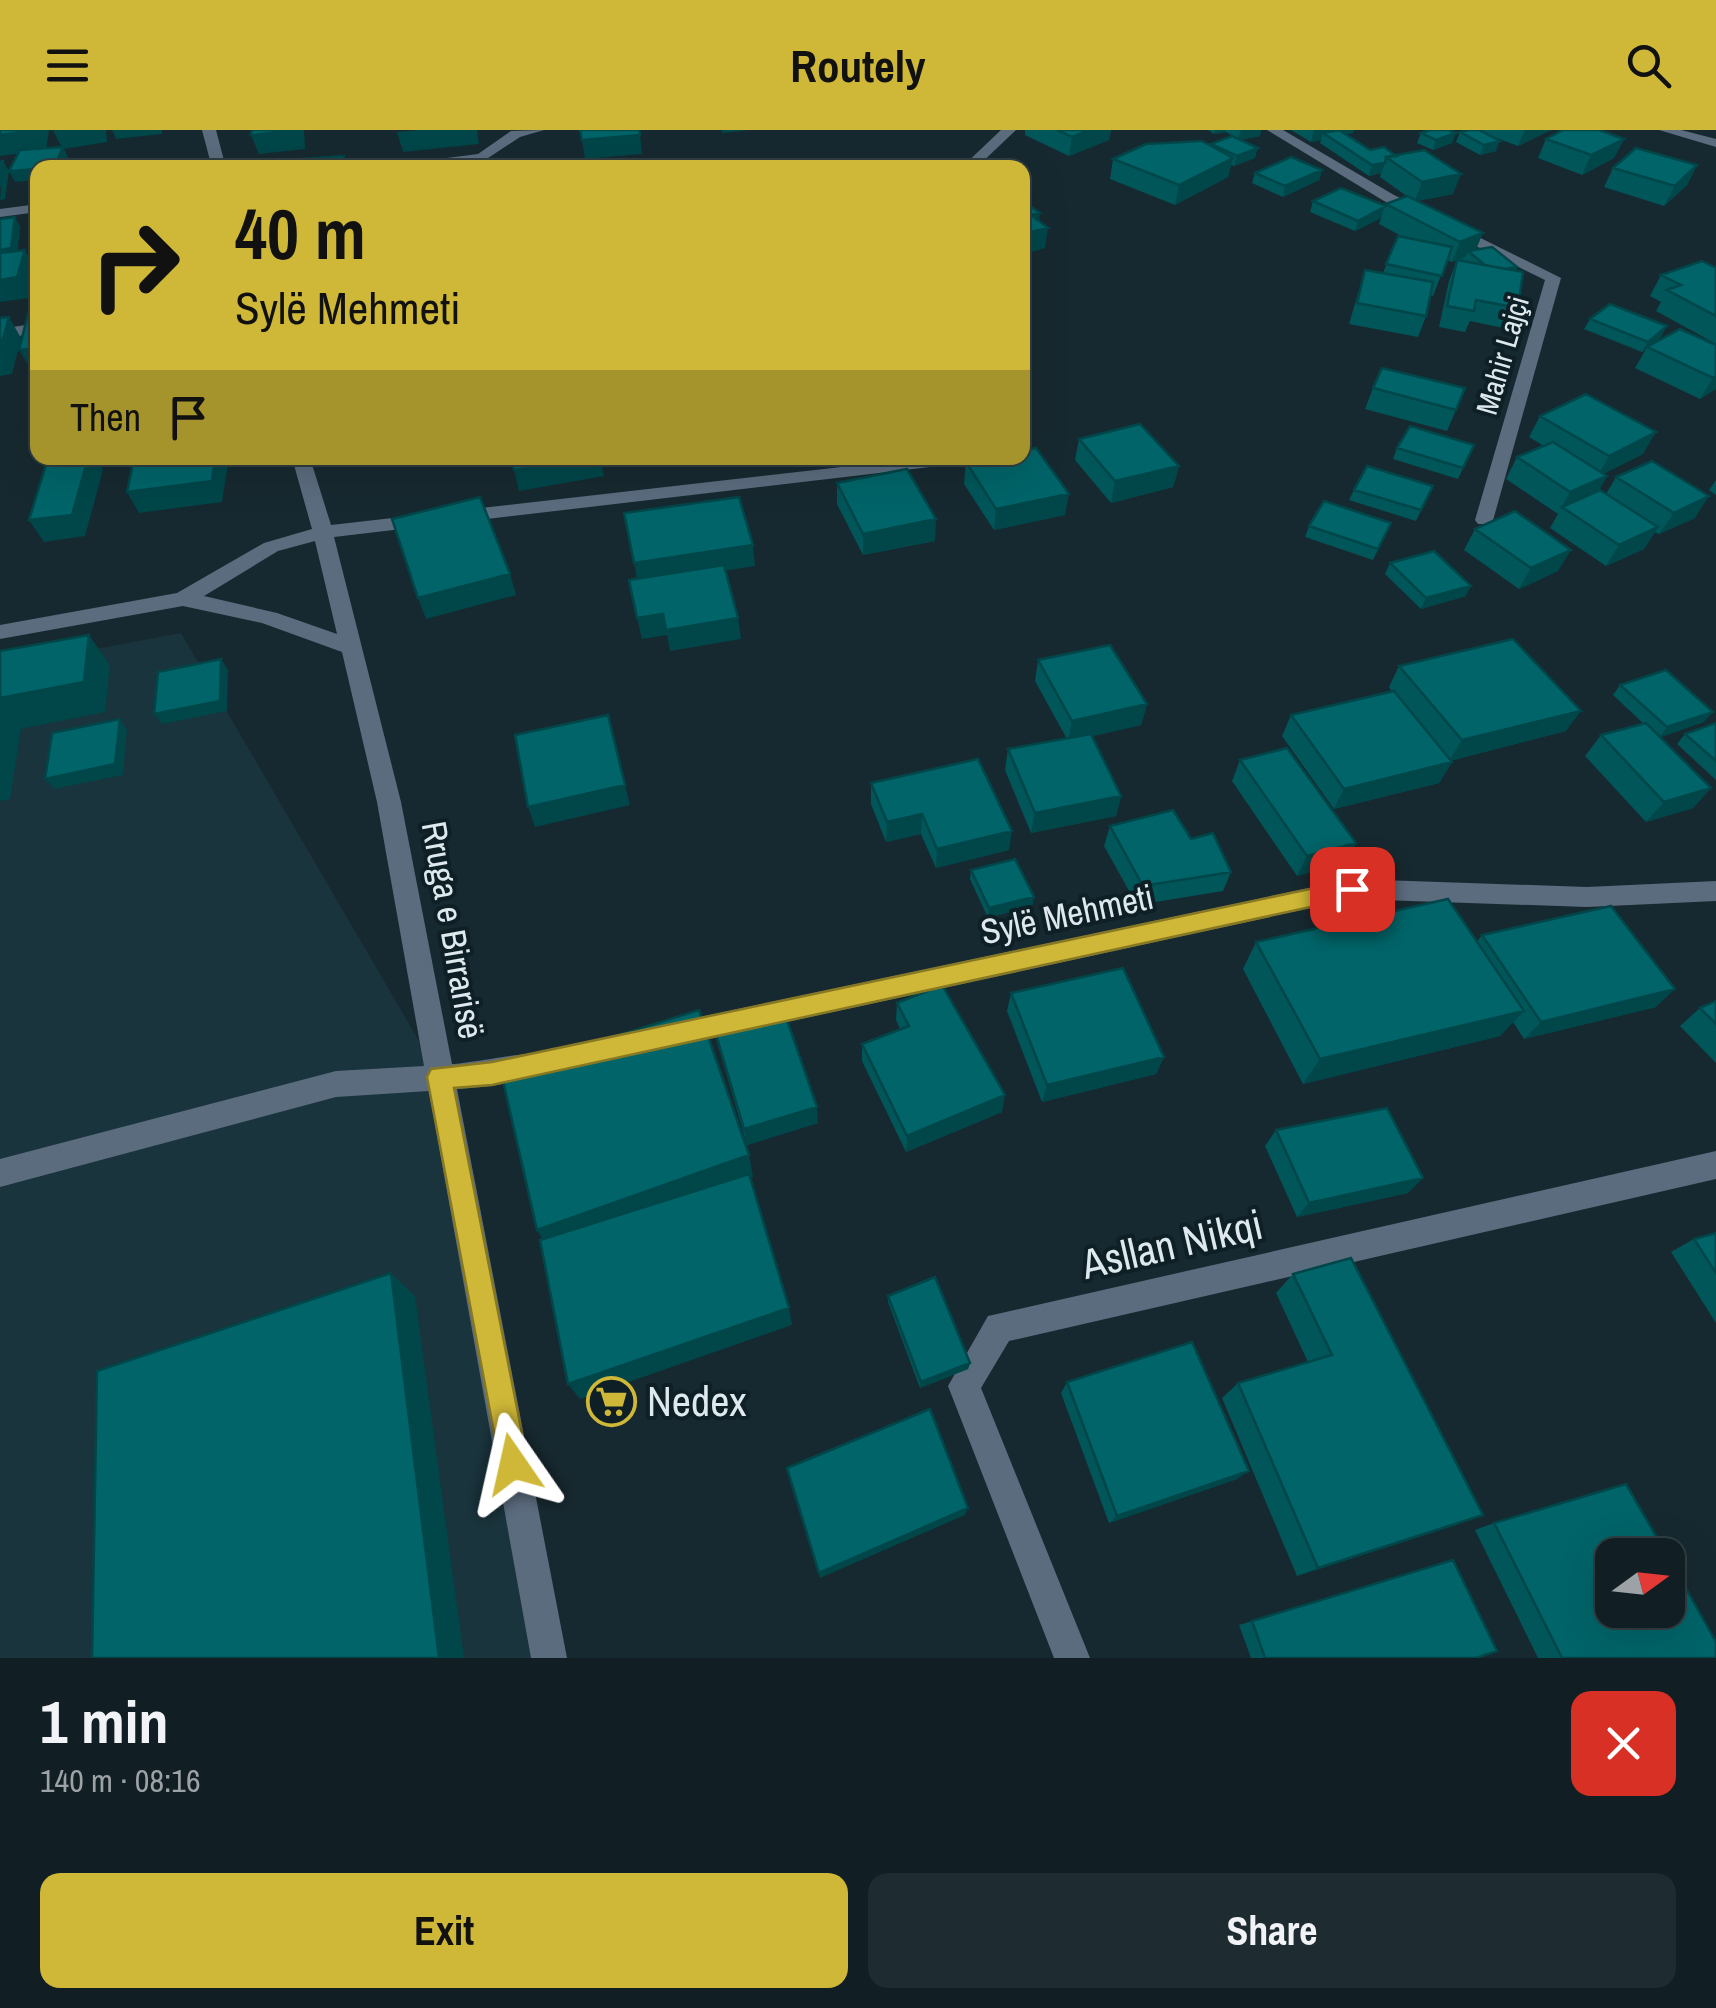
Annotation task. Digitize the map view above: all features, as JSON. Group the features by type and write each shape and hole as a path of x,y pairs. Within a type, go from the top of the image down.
{"street":[{"path":"209,130 217,160"},
{"path":"461,160 482,158 516,134 537,130"},
{"path":"977,160 1009,130"},
{"name":"Mahir Lajçi","path":"1274,130 1390,198 1552,278 1484,520"},
{"path":"1669,130 1716,143"},
{"path":"0,214 30,209"},
{"path":"0,334 30,329"},
{"name":"Rruga e Birrarisë","path":"303,465 324,532 389,802 549,1658"},
{"path":"183,599 271,547 324,532 903,465"},
{"path":"0,632 183,599 236,607 292,622 352,648"},
{"name":"Sylë Mehmeti","path":"648,1040 1352,889 1587,897 1716,891"},
{"path":"0,1173 336,1084 492,1074 570,1057"},
{"name":"Asllan Nikqi","path":"1072,1658 964,1386 999,1327 1716,1165"}],"shaded area":[{"path":"181,633 440,1077 551,1658 0,1658 0,667"}],"building":[{"path":"0,130 36,130 0,135"},
{"path":"252,130 295,130 251,135"},
{"path":"580,130 639,130 640,135 582,140"},
{"path":"1057,130 1089,130 1072,137"},
{"path":"1339,130 1370,150 1384,147 1396,156 1372,165 1323,133"},
{"path":"1479,130 1500,141 1484,145 1460,132"},
{"path":"1563,130 1599,130 1624,139 1591,155 1546,139"},
{"path":"1421,133 1456,133 1436,140"},
{"path":"1232,136 1258,148 1237,156 1211,144"},
{"path":"1202,141 1233,158 1179,185 1113,159 1146,144"},
{"path":"63,147 57,160 30,160 30,170 9,171 20,150"},
{"path":"1636,148 1697,165 1675,186 1613,168"},
{"path":"1424,150 1461,174 1422,182 1386,157"},
{"path":"344,156 343,160 289,160"},
{"path":"1291,157 1322,170 1285,186 1255,173"},
{"path":"1341,188 1386,206 1358,221 1313,201"},
{"path":"1407,196 1483,233 1460,242 1386,204"},
{"path":"1030,206 1040,213 1031,215 1048,228 1030,232"},
{"path":"15,217 11,248 0,250 0,219"},
{"path":"1398,236 1452,247 1442,276 1386,264"},
{"path":"1492,247 1517,267 1485,265 1468,251"},
{"path":"25,250 17,277 0,280 0,253"},
{"path":"1457,260 1523,272 1518,308 1476,300 1474,311 1447,306"},
{"path":"1702,261 1716,268 1716,316 1667,290 1681,285 1661,275"},
{"path":"1365,270 1433,282 1426,316 1357,303"},
{"path":"1610,304 1667,326 1648,342 1590,319"},
{"path":"28,314 30,349 19,350"},
{"path":"9,317 0,349 0,318"},
{"path":"1680,329 1716,345 1716,376 1713,378 1647,347"},
{"path":"1382,368 1465,388 1456,410 1373,388"},
{"path":"1586,394 1656,432 1609,456 1540,416"},
{"path":"1140,424 1179,466 1115,481 1079,439"},
{"path":"1410,426 1474,445 1463,468 1397,448"},
{"path":"1553,442 1607,476 1570,492 1517,457"},
{"path":"1036,448 1069,494 996,509 968,465 1030,465 1030,449"},
{"path":"1652,461 1709,496 1674,513 1616,477"},
{"path":"46,465 86,465 72,515 29,520"},
{"path":"133,465 214,465 212,481 127,492"},
{"path":"513,465 544,465 514,470"},
{"path":"1367,466 1433,486 1421,510 1354,490"},
{"path":"907,469 936,519 863,534 837,483"},
{"path":"1600,490 1658,527 1619,545 1562,507"},
{"path":"480,497 510,574 418,598 392,519"},
{"path":"739,497 753,545 634,563 624,513"},
{"path":"1324,501 1391,523 1378,549 1309,526"},
{"path":"1515,511 1571,550 1531,568 1475,529"},
{"path":"1434,551 1471,586 1426,598 1390,563"},
{"path":"724,565 738,618 666,630 663,614 637,618 629,580"},
{"path":"89,635 84,682 0,698 0,651"},
{"path":"1513,639 1581,711 1462,740 1399,666"},
{"path":"1110,645 1147,704 1072,721 1038,660"},
{"path":"221,659 220,701 154,714 158,672"},
{"path":"1666,670 1713,712 1667,727 1620,685"},
{"path":"1394,691 1452,762 1344,789 1291,715"},
{"path":"608,715 625,785 528,807 515,735"},
{"path":"120,719 115,764 45,779 52,733"},
{"path":"1646,723 1711,788 1664,802 1601,735"},
{"path":"1716,723 1716,761 1685,734"},
{"path":"1091,734 1121,796 1035,813 1008,749"},
{"path":"1287,748 1356,843 1307,856 1240,760"},
{"path":"978,759 1012,831 937,849 922,814 887,822 871,783"},
{"path":"1173,810 1191,839 1213,833 1231,872 1143,886 1110,826"},
{"path":"1015,859 1034,897 989,908 971,870"},
{"path":"1448,899 1524,1011 1320,1059 1256,942"},
{"path":"1611,906 1675,989 1541,1022 1482,935"},
{"path":"1123,968 1164,1057 1047,1085 1011,993"},
{"path":"942,985 1005,1095 907,1136 862,1044 909,1026 897,1003"},
{"path":"1716,1001 1716,1024 1700,1008"},
{"path":"699,1010 749,1155 537,1230 501,1072"},
{"path":"784,1011 817,1107 744,1129 715,1031"},
{"path":"1387,1108 1423,1178 1309,1203 1276,1130"},
{"path":"749,1174 789,1308 568,1384 540,1240"},
{"path":"1716,1233 1716,1273 1694,1239"},
{"path":"1351,1258 1483,1515 1318,1568 1238,1383 1332,1355 1293,1274"},
{"path":"391,1273 439,1658 92,1658 97,1371"},
{"path":"935,1277 970,1363 921,1382 888,1296"},
{"path":"1192,1342 1249,1471 1117,1516 1067,1382"},
{"path":"930,1409 968,1508 819,1573 787,1468"},
{"path":"1626,1484 1657,1538 1595,1538 1595,1628 1685,1628 1685,1586 1716,1642 1716,1658 1562,1658 1494,1523"},
{"path":"1453,1560 1497,1651 1476,1658 1265,1658 1252,1621"}],"place":[{"name":"Nedex","path":"612,1401"}],"route":[{"path":"513,1464 440,1077 492,1074 1352,889"}]}
